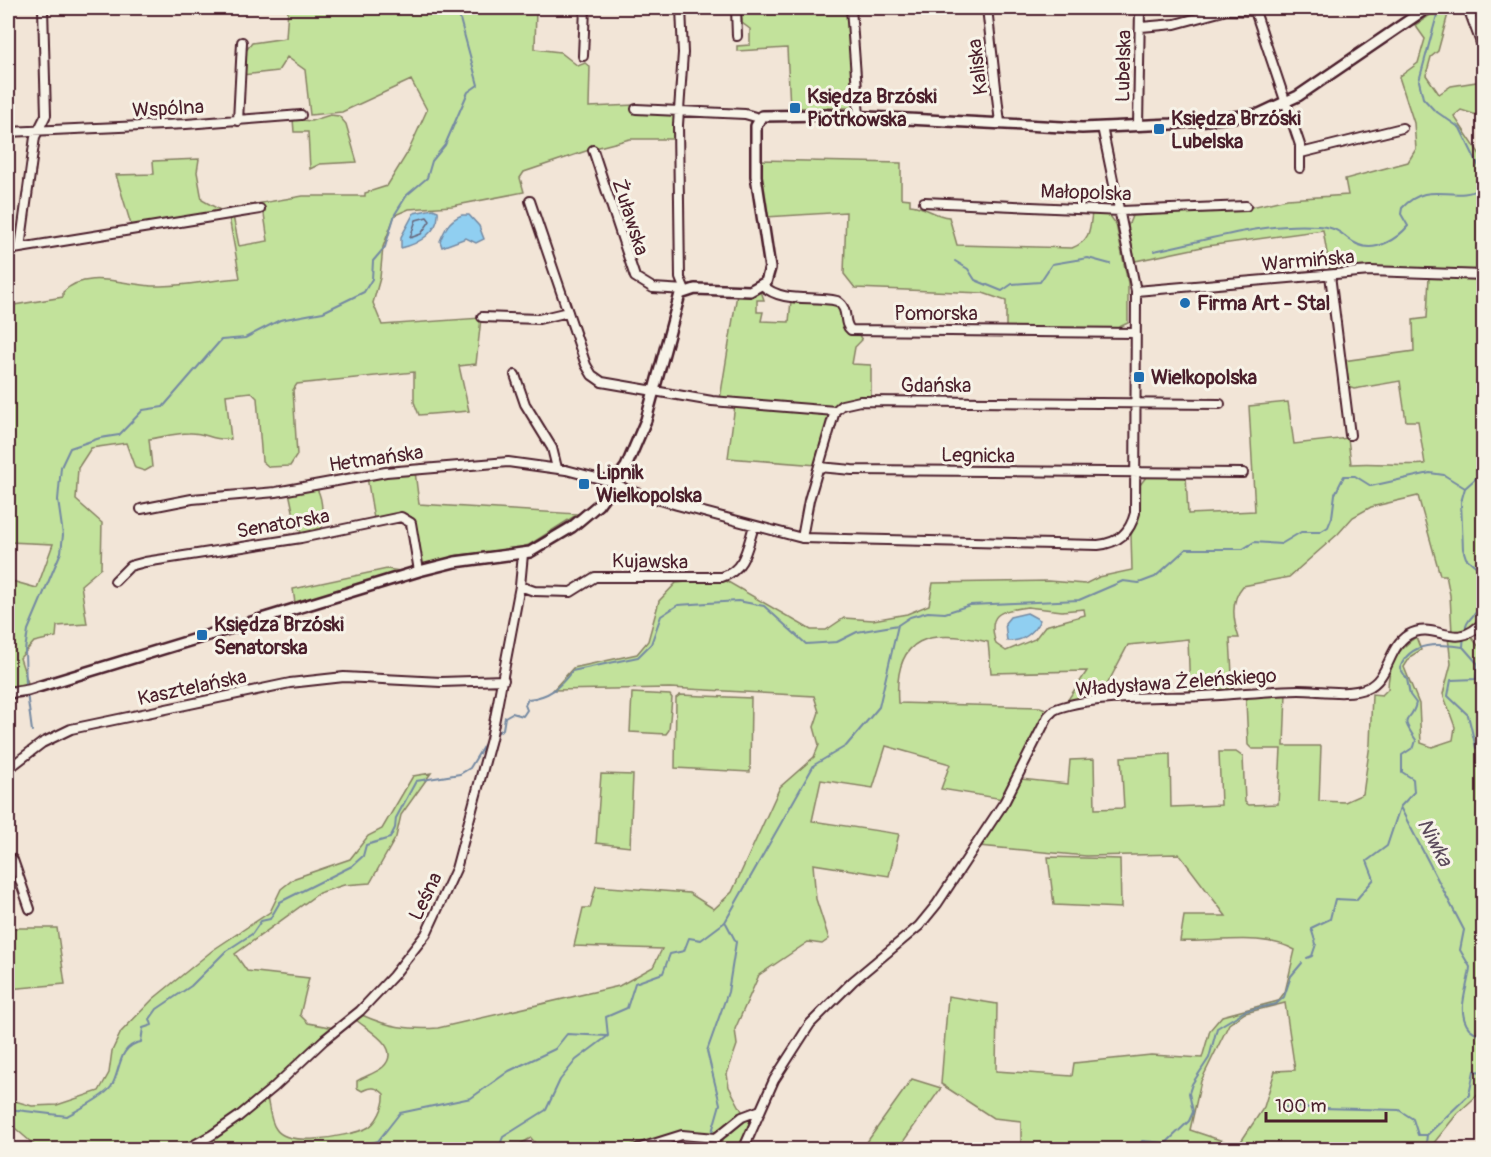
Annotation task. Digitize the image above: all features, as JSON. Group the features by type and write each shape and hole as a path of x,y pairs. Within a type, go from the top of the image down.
{"street":[{"path":"20,248 37,129 44,121 46,106 43,8"},
{"path":"584,56 585,8"},
{"path":"681,8 683,53 679,111 680,278 685,290"},
{"path":"736,8 737,36"},
{"path":"851,8 860,117"},
{"name":"Kaliska","path":"987,8 1000,123"},
{"name":"Lubelska","path":"1138,126 1140,8"},
{"path":"636,109 745,114 759,118 766,115 860,117 1102,127 1138,126 1251,115 1272,110 1286,103 1427,8"},
{"path":"1468,8 1484,51"},
{"path":"1141,27 1175,24 1227,10 1255,9 1301,153 1300,168"},
{"path":"238,121 242,42"},
{"name":"Wspólna","path":"8,132 238,121 301,115"},
{"path":"685,290 750,291 762,285 768,278 770,268 756,176 756,126 759,118"},
{"path":"616,483 627,490 802,538 1107,544 1123,536 1133,522 1136,472 1136,291 1102,127"},
{"path":"1301,153 1402,128"},
{"name":"Żuławska","path":"593,150 635,277 654,288 685,290"},
{"path":"482,316 539,320 568,312 530,201"},
{"name":"Małopolska","path":"924,202 1121,211 1246,206"},
{"path":"8,250 260,209"},
{"name":"Warmińska","path":"1136,291 1387,271 1484,275"},
{"path":"1330,274 1350,435"},
{"name":"Pomorska","path":"762,285 782,297 837,301 845,309 848,327 854,330 1135,333"},
{"path":"8,693 26,690 455,561 523,554 542,547 572,527 598,505 616,483 635,449 656,391 679,297 685,290"},
{"name":"Gdańska","path":"568,312 586,365 592,375 602,382 752,405 835,411 842,405 860,401 1220,404"},
{"path":"515,375 525,404 552,448 557,468"},
{"path":"802,538 835,411"},
{"name":"Hetmańska","path":"141,508 192,499 276,492 346,478 456,464 508,462 557,468 616,483"},
{"name":"Legnicka","path":"819,467 834,470 1136,472"},
{"path":"1136,472 1243,473"},
{"name":"Senatorska","path":"115,581 130,566 146,562 301,538 401,517 411,523 419,571"},
{"name":"Kujawska","path":"520,586 534,591 571,592 595,577 722,577 735,571 741,564 754,526"},
{"name":"Leśna","path":"185,1149 212,1136 238,1117 360,1011 393,976 426,934 456,869 491,739 504,680 520,586 523,554"},
{"name":"Władysława Żeleńskiego","path":"743,1149 758,1111 774,1080 810,1024 853,981 919,926 937,904 1005,801 1048,716 1054,710 1116,700 1298,690 1358,691 1376,682 1401,642 1409,635 1428,631 1459,636 1470,634 1484,621"},
{"name":"Kasztelańska","path":"8,769 42,743 71,729 290,683 352,676 441,682 504,680"},
{"path":"8,857 13,860 30,909"},
{"path":"634,1149 682,1135 716,1138 742,1117 758,1111"}],"green space":[{"path":"288,8 536,8 535,49 560,52 578,66 585,63 590,67 589,107 635,105 673,113 676,136 673,139 630,139 595,148 524,172 520,178 524,192 452,206 409,209 395,215 383,247 380,278 373,303 382,325 481,318 476,364 459,366 469,411 419,415 414,402 414,372 297,384 293,390 297,455 290,466 269,467 262,461 257,398 251,392 226,395 231,439 218,439 189,433 149,439 152,467 145,471 135,468 126,443 91,448 78,468 76,500 102,523 101,568 81,585 87,624 57,626 56,637 34,642 20,658 28,683 8,687 8,629 14,605 8,603 11,587 8,580 37,588 53,544 8,542 8,306 63,297 63,292 83,281 107,280 156,286 240,278 229,217 233,216 239,246 268,241 263,207 132,228 116,175 154,174 153,161 199,159 197,172 202,200 220,210 303,196 365,196 365,193 387,186 408,152 427,110 411,80 342,112 310,115 305,70 287,57 278,71 242,75 244,53 252,43 286,38"},
{"path":"741,8 848,8 855,94 852,108 790,108 787,48 737,51 737,46 750,45 750,29 742,23"},
{"path":"1441,8 1454,8 1448,14 1438,51 1431,57 1426,75 1439,94 1451,86 1483,81 1483,117 1461,110 1454,116 1483,159 1483,271 1380,267 1330,271 1323,230 1207,246 1135,261 1128,226 1132,216 1247,208 1287,199 1348,195 1345,179 1408,162 1416,149 1414,123 1399,77 1418,63 1425,39 1415,25"},
{"path":"330,115 339,116 346,124 357,162 320,164 310,169 308,132 294,132 293,119 311,121"},
{"path":"759,160 901,163 901,198 910,199 910,205 949,217 957,245 1072,248 1086,238 1090,229 1092,212 1108,213 1116,224 1128,283 1128,323 1115,329 1006,328 1006,301 983,293 855,288 844,274 846,212 766,217"},
{"path":"1429,276 1483,278 1484,616 1470,630 1452,633 1450,595 1446,575 1440,575 1418,496 1371,507 1353,517 1338,534 1289,577 1243,586 1234,604 1235,624 1239,638 1230,638 1233,692 1190,695 1188,639 1128,645 1100,698 1067,701 1087,671 991,673 988,642 949,636 933,637 920,642 909,650 902,663 898,680 898,703 1040,707 1046,709 1046,714 1003,799 941,789 950,764 886,746 873,788 821,780 812,821 899,834 889,876 813,864 816,899 829,939 822,944 808,942 759,975 735,1029 737,1045 727,1074 729,1087 743,1113 717,1135 686,1132 627,1150 540,1149 531,1138 509,1150 205,1150 203,1143 267,1097 274,1126 283,1135 292,1138 332,1137 369,1127 379,1114 384,1094 374,1088 362,1091 357,1088 357,1081 383,1067 388,1060 389,1053 382,1040 356,1020 362,1015 399,1027 438,1028 619,986 653,967 662,949 574,946 583,908 590,908 596,886 689,893 714,909 732,892 780,787 814,757 819,745 814,727 819,712 814,696 670,688 553,690 573,668 637,654 648,641 659,601 676,583 723,579 811,630 826,630 844,618 873,620 907,614 929,605 933,583 1048,581 1085,584 1099,577 1132,570 1131,535 1139,516 1140,485 1146,477 1186,475 1188,514 1255,511 1249,406 1288,402 1294,444 1348,438 1351,464 1425,464 1418,421 1406,421 1400,381 1354,389 1348,387 1343,361 1414,351 1413,320 1427,318","holes":["1027,607 1062,611 1084,609 1085,615 1045,626 1035,639 1006,651 996,644 993,625 998,615 1003,612"]},
{"path":"761,291 764,300 757,300 757,312 763,312 761,321 789,322 791,300 841,306 845,325 857,332 862,340 855,347 852,364 871,365 871,399 844,401 832,407 720,399 737,294"},
{"path":"735,405 828,413 830,416 817,465 728,458"},
{"path":"415,471 419,504 578,514 529,545 503,552 458,555 419,566 411,517 401,515 374,519 367,477"},
{"path":"315,486 321,501 322,530 303,535 296,525 289,492"},
{"path":"387,569 400,571 295,603 293,589"},
{"path":"1416,637 1421,650 1411,656 1404,667 1419,704 1421,743 1432,747 1453,740 1455,727 1443,694 1451,664 1448,637 1472,638 1484,653 1483,1090 1457,1114 1429,1149 1021,1149 1021,1121 993,1118 941,1084 948,996 997,1004 996,1071 1072,1076 1074,1063 1151,1055 1202,1058 1210,1030 1222,1016 1278,1001 1285,992 1295,950 1268,941 1180,941 1184,916 1226,916 1179,854 1086,856 979,846 1021,779 1068,784 1070,760 1094,759 1095,809 1124,808 1121,757 1170,754 1171,807 1221,805 1219,752 1236,752 1243,757 1245,802 1249,805 1278,804 1281,749 1252,749 1248,745 1246,700 1250,696 1286,693 1284,746 1321,746 1319,801 1345,802 1363,794 1370,744 1372,694 1382,695 1388,689 1388,681 1395,659","holes":["1285,1003 1295,1070 1275,1071 1264,1107 1238,1146 1190,1130 1201,1081 1229,1024 1245,1013"]},
{"path":"632,693 670,695 672,698 669,730 666,734 630,732"},
{"path":"680,695 751,698 750,772 675,768 676,698"},
{"path":"431,773 401,815 396,837 370,883 344,885 319,893 235,954 247,971 309,978 300,1015 308,1023 335,1028 238,1113 182,1149 39,1149 9,1123 8,1099 32,1106 57,1105 99,1091 109,1073 112,1051 121,1032 153,999 213,950 270,912 281,889 295,878 350,859 368,836 382,829 413,776"},
{"path":"601,774 633,775 630,847 596,843"},
{"path":"1048,857 1120,859 1121,908 1054,905"},
{"path":"8,928 57,928 65,984 8,989"},
{"path":"912,1079 941,1088 898,1149 862,1149"},
{"path":"749,1118 752,1121 739,1149 687,1150 689,1136 711,1140 723,1139"}],"water":[{"path":"433,209 438,211 438,218 432,230 421,240 401,248 401,237 414,213"},
{"path":"462,215 469,215 479,226 484,239 476,243 466,238 442,247 440,241 446,229 454,219"},
{"path":"1027,613 1040,620 1034,629 1023,638 1007,641 1005,623 1010,617"}],"waterway":[{"path":"26,687 25,650 28,630 61,552 63,535 58,500 61,467 70,448 100,438 119,435 143,410 163,407 221,340 245,338 280,320 323,312 364,292 372,279 373,261 385,247 395,214 407,195 427,178 432,161 445,145 468,92 478,85 457,8"},
{"name":"Niwka","path":"1437,15 1419,81 1423,98 1434,110 1460,128 1484,177"},
{"path":"1154,251 1256,229 1297,225 1327,227 1338,231 1359,245 1372,247 1392,240 1408,226 1401,214 1402,208 1412,199 1432,193 1462,194 1484,187"},
{"path":"955,261 968,269 975,280 1002,291 1012,284 1040,282 1052,264 1088,258 1110,264"},
{"name":"Niwka","path":"1482,272 1484,262"},
{"name":"Niwka","path":"1482,277 1484,319"},
{"name":"Niwka","path":"1484,364 1479,371 1484,385"},
{"name":"Niwka","path":"1484,444 1481,456 1483,472 1465,488 1461,502 1463,549 1466,558 1484,573"},
{"path":"494,735 503,729 505,717 512,713 523,716 527,710 525,705 528,699 553,691 572,671 638,657 651,644 661,616 678,605 738,601 764,606 806,644 837,642 857,632 898,625 910,617 928,612 945,613 970,605 1079,600 1123,581 1139,583 1155,577 1186,549 1243,549 1254,542 1281,544 1301,532 1320,532 1328,527 1332,517 1335,494 1344,476 1355,476 1371,486 1430,473 1444,475 1465,488"},
{"name":"Niwka","path":"1484,605 1467,623 1463,639 1463,647 1478,664 1476,679 1451,680 1448,696 1468,715 1476,748 1484,750"},
{"path":"498,1150 503,1137 546,1110 560,1080 576,1060 608,1036 606,1017 627,1008 635,983 663,973 670,954 684,951 689,938 701,940 725,922 814,765 846,746 879,707 898,625"},
{"name":"Niwka","path":"1307,958 1312,956 1316,944 1311,928 1330,919 1335,899 1356,900 1374,879 1367,861 1387,846 1400,807 1414,792 1413,779 1402,772 1402,755 1414,747 1416,740 1406,722 1416,703 1410,695 1407,679 1400,668 1411,652 1418,648 1436,645 1463,647"},
{"path":"27,693 32,731"},
{"path":"8,1109 67,1116 103,1095 111,1087 124,1054 133,1044 141,1042 143,1028 152,1025 150,1019 157,1009 191,986 226,951 252,934 261,921 270,919 280,902 352,866 363,856 366,845 390,838 395,828 396,818 416,781 460,774 470,768 487,740"},
{"name":"Niwka","path":"1400,807 1464,930 1460,950 1470,967 1463,1014 1469,1028 1484,1040"},
{"path":"712,1132 720,1104 707,1051 728,992 736,942 726,923"},
{"path":"1142,1150 1139,1145 1142,1141 1166,1143 1189,1121 1193,1112 1189,1093 1192,1084 1209,1058 1217,1028 1245,1011 1276,1004 1284,997 1291,976 1302,963"},
{"path":"348,1150 378,1141 400,1113 471,1098 509,1071 555,1049 567,1034 607,1036"},
{"name":"Niwka","path":"1418,1148 1426,1143 1427,1135 1469,1095 1474,1071 1484,1072"},
{"path":"1282,1107 1399,1110 1413,1119 1418,1135 1427,1135"},
{"path":"709,1150 710,1144"}],"place":[{"name":"Księdza Brzóski Piotrkowska","path":"795,108"},
{"name":"Księdza Brzóski Lubelska","path":"1159,129"},
{"name":"Firma Art - Stal","path":"1185,303"},
{"name":"Wielkopolska","path":"1139,377"},
{"name":"Lipnik Wielkopolska","path":"584,484"},
{"name":"Księdza Brzóski Senatorska","path":"202,635"}]}
